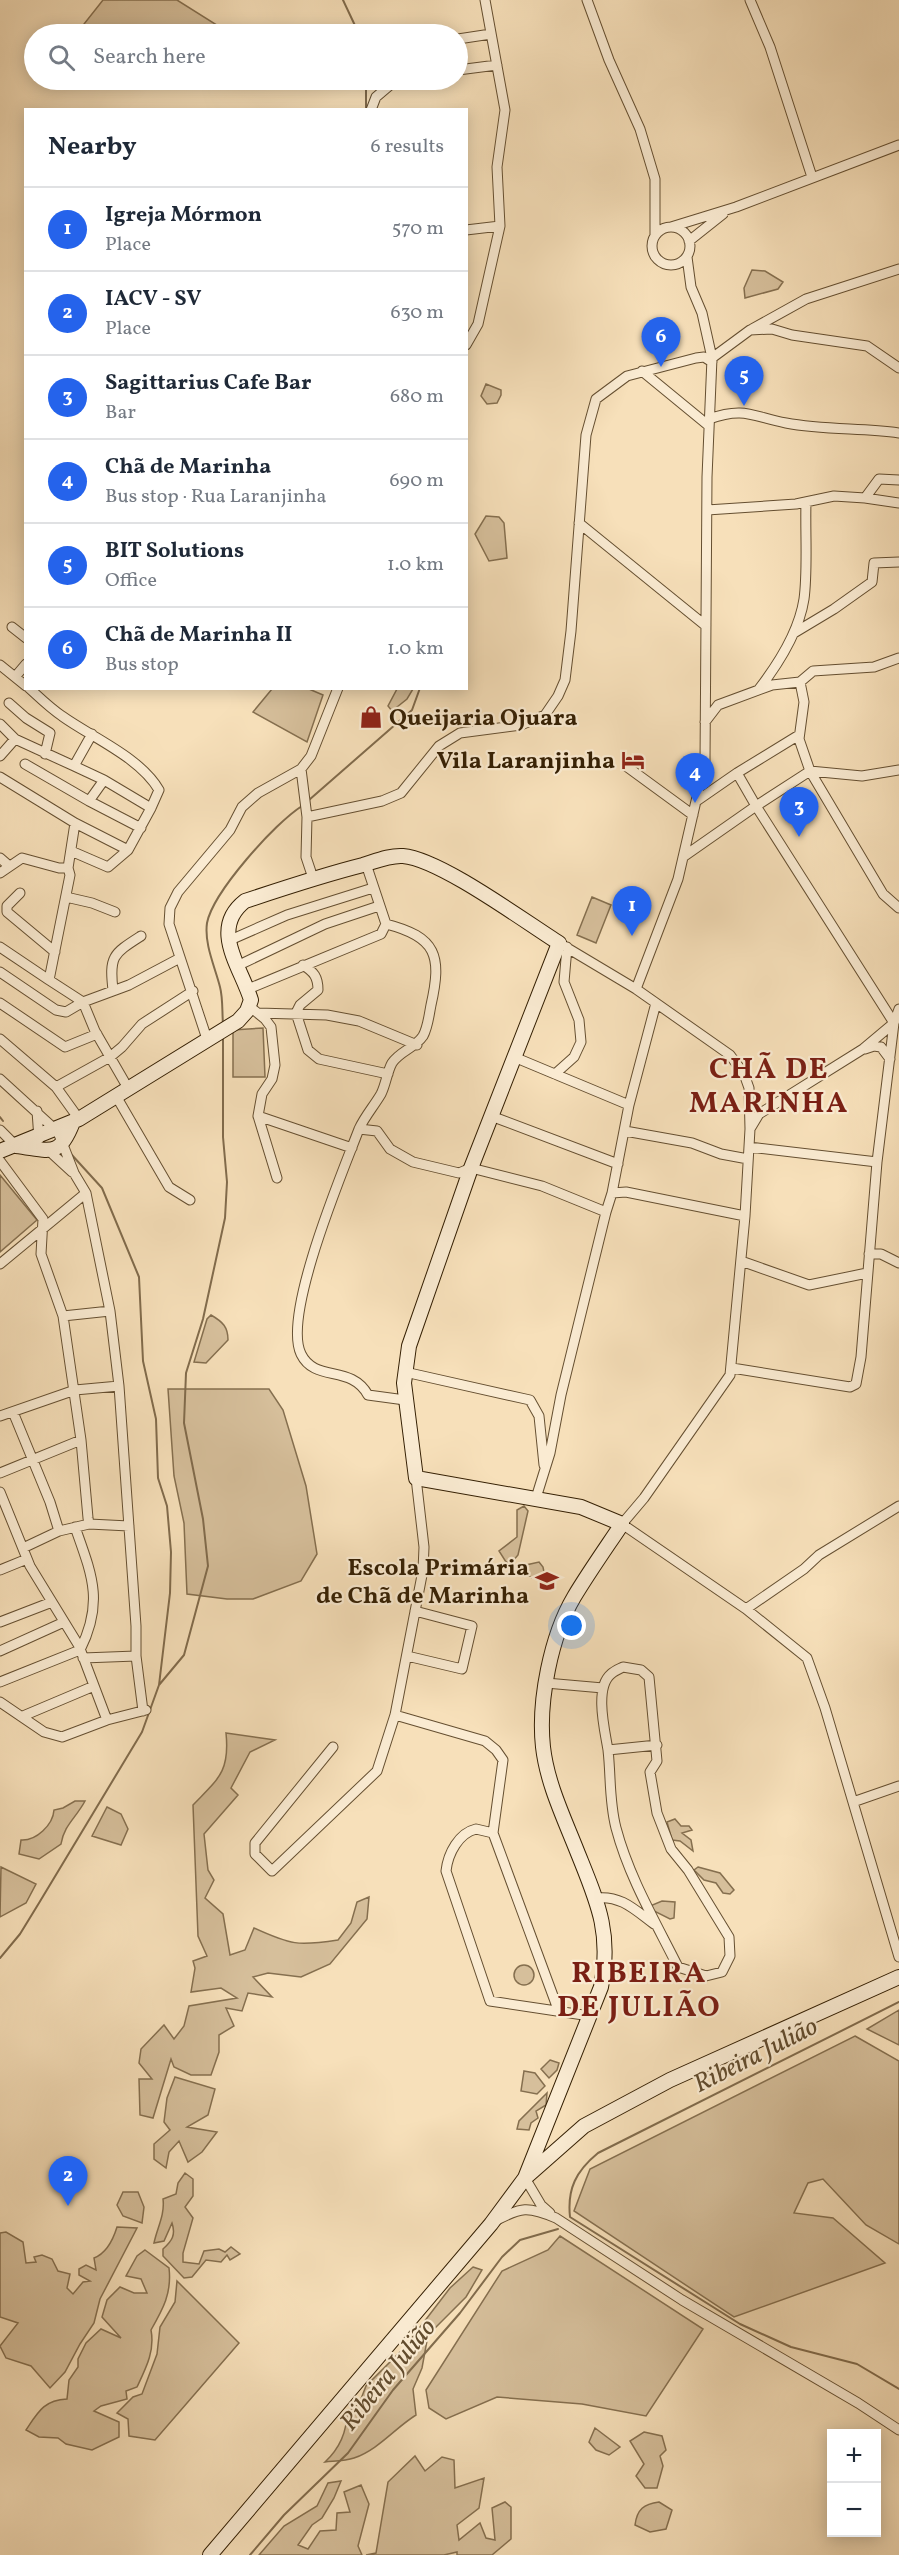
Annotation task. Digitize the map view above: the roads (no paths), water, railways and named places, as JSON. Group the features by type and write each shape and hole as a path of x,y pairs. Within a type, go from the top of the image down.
{"street":[{"path":"468,342 478,324 500,226 497,167 505,110 484,0"},
{"path":"586,0 609,60 640,129 655,179 655,236 652,251 661,262 675,265 687,257"},
{"path":"750,0 770,47 812,177"},
{"path":"468,37 491,34"},
{"path":"468,69 496,65"},
{"path":"372,108 376,97 384,90"},
{"path":"655,236 664,228 735,207 899,145"},
{"path":"636,989 678,879 705,762 707,510 712,360 702,313 692,287 687,257 690,241 715,219 735,207"},
{"path":"468,230 500,226"},
{"path":"670,227 682,231 690,241"},
{"path":"712,360 750,330 806,299 899,269"},
{"path":"750,330 772,329 792,335 867,346 899,368"},
{"path":"696,358 710,344"},
{"path":"307,817 382,801 401,793 439,746 460,733 521,725 545,715 558,696 565,680 586,435 596,399 627,376 696,358 704,357 712,360"},
{"path":"642,371 709,423"},
{"path":"709,423 729,412 754,413 786,423 899,434"},
{"path":"865,498 879,479 899,480"},
{"path":"707,510 806,502 834,496 899,503"},
{"path":"759,689 774,670 794,633 804,599 806,502"},
{"path":"579,523 706,626"},
{"path":"794,633 834,609 872,582 874,563 899,562"},
{"path":"12,627 24,636"},
{"path":"705,722 718,705 759,689 800,682 813,671 874,667 899,658"},
{"path":"0,665 24,684"},
{"path":"15,677 24,666"},
{"path":"800,682 804,702 799,740 810,771 883,894 899,908"},
{"path":"31,690 62,716 127,757 157,787 159,794 128,850 108,867 71,851"},
{"path":"209,1038 169,924 170,908 178,892 230,830 242,807 258,793 301,769 311,756 335,690"},
{"path":"9,703 26,718 50,733 45,754"},
{"path":"0,724 15,739 104,780 151,808"},
{"path":"74,766 92,734"},
{"path":"698,800 799,735"},
{"path":"0,756 15,739"},
{"path":"25,764 141,828"},
{"path":"626,766 693,815"},
{"path":"301,769 307,817 306,858 313,878"},
{"path":"683,857 810,771 862,776 899,770"},
{"path":"737,773 894,1023"},
{"path":"0,777 75,823 128,850"},
{"path":"89,801 104,780"},
{"path":"49,980 70,875 68,868 75,823"},
{"path":"277,1178 258,1116 262,1094 272,1079 275,1065 270,1027 253,1010 248,989 228,941 227,929 231,916 244,901 313,878 402,856 428,863 450,874 657,1003 730,1055 738,1065 749,1088 750,1129 745,1216 732,1368 728,1381 644,1498 622,1524 573,1598 562,1625 546,1683 543,1706 543,1747 557,1798 600,1910 606,1964 601,1987 525,2178"},
{"path":"2,866 22,858 59,868 68,868"},
{"path":"248,989 381,934 386,924 366,864"},
{"path":"228,941 287,915 374,888"},
{"path":"20,893 7,906 7,912 55,951"},
{"path":"66,897 92,903 115,912"},
{"path":"237,966 325,924 379,906"},
{"path":"386,924 413,934 430,945 438,965 425,1033 417,1045 403,1052 393,1063 381,1093 364,1117 323,1222 304,1286 297,1320 300,1353 318,1370 355,1379 362,1383 368,1395 405,1401"},
{"path":"113,990 110,969 112,958 118,951 141,936"},
{"path":"333,1747 255,1843 255,1854 272,1871 377,1771 395,1715 415,1611 424,1547 405,1401 405,1372 409,1346 471,1168 514,1057 563,945"},
{"path":"555,1074 574,1057 581,1042 579,1020 564,982 563,945"},
{"path":"0,947 83,1002 97,1034 128,1088"},
{"path":"0,972 56,1010 66,1012 83,1002 129,985 180,958"},
{"path":"303,965 312,971 318,980 318,990 300,1005 296,1013 308,1050 319,1059 388,1074"},
{"path":"56,1087 110,1057 142,1024 193,991"},
{"path":"0,1003 65,1047 97,1034"},
{"path":"536,1498 612,1193 629,1105 657,1003"},
{"path":"732,1368 850,1387 856,1384 861,1357 877,1162 894,1023 899,1009"},
{"path":"0,1150 16,1146 76,1120 253,1010 359,1021 417,1045"},
{"path":"750,1129 759,1114 863,1049 894,1023"},
{"path":"0,1040 56,1087 76,1120"},
{"path":"863,1049 881,1047 890,1059"},
{"path":"514,1057 629,1105"},
{"path":"0,1079 55,1128 74,1173 86,1193 110,1311 119,1386 136,1626 136,1656 144,1711 107,1720 62,1737 44,1732 0,1702"},
{"path":"116,1096 169,1187 190,1200"},
{"path":"37,1111 38,1136 42,1145 74,1173"},
{"path":"258,1116 352,1148"},
{"path":"491,1116 618,1164"},
{"path":"0,1130 16,1146 57,1149 63,1144 76,1120"},
{"path":"359,1129 377,1131 390,1149 413,1162 459,1173 471,1168 542,1186 606,1212"},
{"path":"625,1131 692,1143 721,1154 748,1159"},
{"path":"749,1147 877,1162"},
{"path":"0,1161 42,1219 41,1254 63,1316 75,1390 89,1524"},
{"path":"612,1193 626,1192 745,1216"},
{"path":"0,1264 86,1193"},
{"path":"868,1254 881,1254 899,1263"},
{"path":"741,1262 809,1285 867,1273"},
{"path":"63,1316 110,1311"},
{"path":"405,1372 530,1400 539,1416 544,1470"},
{"path":"0,1416 75,1390 119,1386"},
{"path":"13,1412 59,1531"},
{"path":"0,1473 81,1440"},
{"path":"416,1478 581,1507 622,1524 746,1609 807,1658 899,1957"},
{"path":"0,1492 3,1508 27,1559 82,1654 107,1720"},
{"path":"746,1609 819,1556 899,1506"},
{"path":"23,1548 59,1531 89,1524 129,1526"},
{"path":"75,1527 89,1568 94,1599 91,1627 82,1654"},
{"path":"0,1570 27,1559"},
{"path":"0,1622 52,1602"},
{"path":"407,1656 462,1669 472,1626 415,1611"},
{"path":"0,1651 64,1622"},
{"path":"0,1682 82,1654 136,1656"},
{"path":"623,1667 640,1670 649,1677 657,1745 657,1761 650,1772 657,1813 671,1849 688,1870 729,1937 729,1956 722,1972 706,1976 678,1967 640,1894 616,1828 609,1793 608,1750 603,1725 603,1688 610,1674 623,1667"},
{"path":"546,1683 603,1688"},
{"path":"22,1716 94,1686"},
{"path":"395,1715 485,1741 503,1760 493,1833 559,2012"},
{"path":"608,1750 657,1745"},
{"path":"853,1802 899,1786"},
{"path":"493,1833 476,1829 460,1838 447,1864 447,1871 490,2001 590,2016"},
{"path":"596,1898 608,1897 621,1900 658,1928"},
{"path":"210,2555 491,2224 525,2178 584,2126 670,2080 899,1977"},
{"path":"525,2178 541,2205 556,2218 682,2300 858,2403 899,2430"},
{"path":"491,2224 517,2210 534,2209 556,2218"}],"waterway":[{"path":"343,0 354,24"},
{"path":"366,90 366,108"},
{"path":"309,800 412,710 419,690"},
{"path":"223,1024 221,991 210,955 207,923 221,894 247,859 277,827 302,806"},
{"path":"159,1685 184,1655 208,1566 203,1519 184,1423 186,1373 203,1319 225,1218 227,1182 223,1137 223,1036"},
{"path":"0,1117 3,1121"},
{"path":"0,1958 20,1934 142,1732 159,1685 170,1593 171,1552 167,1506 158,1478 156,1419 143,1361 139,1277 102,1188 71,1154"},
{"name":"Ribeira Julião","path":"899,2002 598,2153 584,2167 575,2181 569,2207 570,2217 740,2324 791,2347 857,2364 899,2389"},
{"name":"Ribeira Julião","path":"250,2555 284,2515 348,2453 393,2390 460,2313 502,2257 520,2240 558,2229"}],"place":[{"name":"Chã de Marinha II","path":"661,367"},
{"name":"BIT Solutions","path":"744,406"},
{"name":"Queijaria Ojuara","path":"371,717"},
{"name":"Vila Laranjinha","path":"633,760"},
{"name":"Chã de Marinha","path":"695,803"},
{"name":"Sagittarius Cafe Bar","path":"799,837"},
{"name":"Igreja Mórmon","path":"632,936"},
{"name":"Escola Primária de Chã de Marinha","path":"547,1581"},
{"name":"IACV - SV","path":"68,2206"}],"district":[{"name":"CHÃ DE MARINHA","path":"769,1085"},
{"name":"RIBEIRA DE JULIÃO","path":"639,1989"}]}
